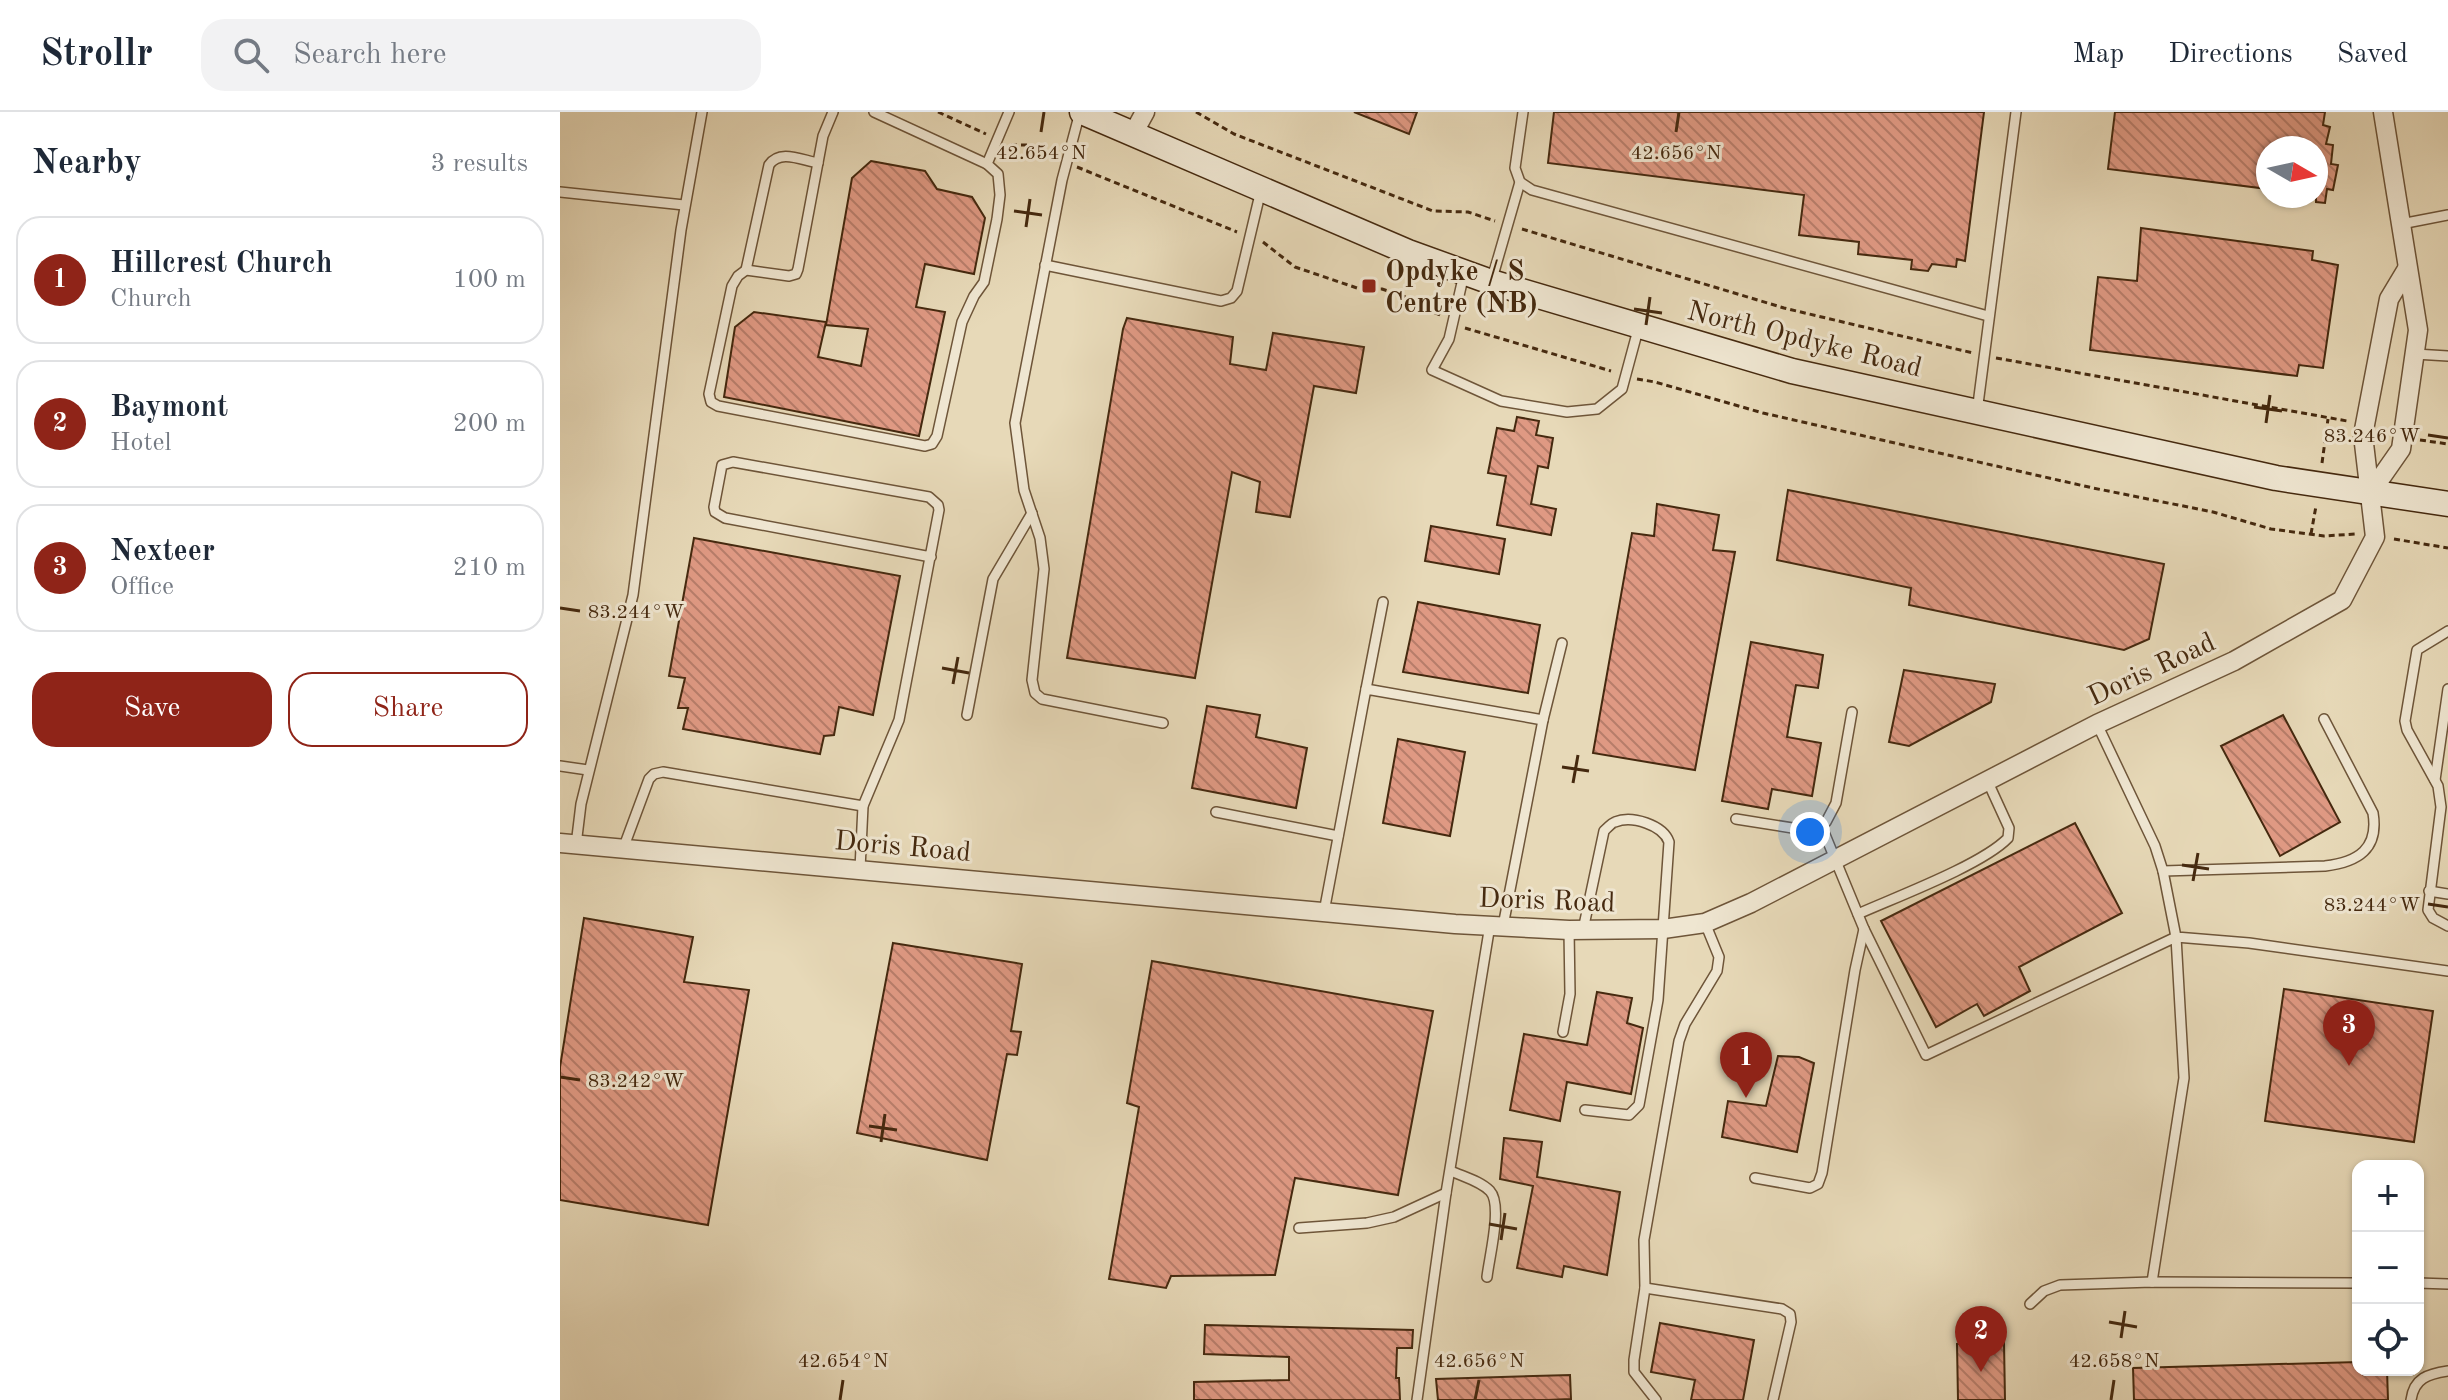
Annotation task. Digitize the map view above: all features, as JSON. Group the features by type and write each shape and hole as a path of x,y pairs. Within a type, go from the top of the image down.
{"main road":[{"name":"North Opdyke Road","path":"1090,114 1408,252 1491,282 1792,371 2276,478 2448,504"}],"street":[{"path":"1133,134 1145,112"},
{"path":"2371,492 2401,449 2418,330 2383,112"},
{"name":"Doris Road","path":"568,844 1496,925 1576,930 1663,929 1705,923 1751,903 2097,724 2234,661 2342,600 2375,537 2363,435 2389,299 2407,269"}],"lane":[{"path":"568,844 581,804 633,595 684,205 702,112"},
{"path":"746,270 789,276 796,274 825,126 833,112"},
{"path":"818,163 781,156 769,165 746,270 732,286 709,394 711,402 718,406 925,446 932,444 937,436 962,322 988,269 1000,195 998,174 987,164 874,112"},
{"path":"987,164 1009,112"},
{"path":"1523,112 1515,168 1520,182 1532,190 1988,316"},
{"path":"1977,412 2016,112"},
{"path":"1090,114 1066,162 1015,423 1024,490 1040,538 1044,569 1032,680 1035,693 1053,702 1163,723"},
{"path":"1491,282 1520,182"},
{"path":"1045,265 1221,301 1231,298 1237,291 1261,190"},
{"path":"560,192 684,205"},
{"path":"2401,224 2448,215"},
{"path":"1464,271 1449,339 1432,370 1501,401 1567,412 1597,409 1622,389 1639,326"},
{"path":"2415,354 2448,356"},
{"path":"860,869 863,806 899,720 931,557 938,505 929,497 733,462 722,465 714,507 715,512 725,518 931,557"},
{"path":"967,715 993,579 1032,513"},
{"path":"1324,912 1383,602"},
{"path":"2448,631 2417,650 2405,721 2442,800 2428,910 2433,918 2448,926"},
{"path":"1417,1400 1446,1193 1496,925 1562,643"},
{"path":"1366,689 1543,720"},
{"path":"2435,780 2448,689"},
{"path":"1736,819 1805,830 1826,822 1836,803 1852,712"},
{"path":"2163,871 2325,866 2363,854 2373,841 2376,828 2373,813 2324,719"},
{"path":"2097,724 2155,846 2176,937 2184,1078 2152,1282"},
{"path":"560,766 588,770"},
{"path":"623,849 649,779 663,772 863,806"},
{"path":"1858,914 1964,865 2008,838 2009,828 1987,780"},
{"path":"1216,812 1338,836"},
{"path":"1563,1032 1576,930 1604,831 1614,822 1629,821 1656,826 1667,835 1669,842 1656,1011 1639,1105 1629,1115 1585,1110"},
{"path":"1821,825 1864,929 1926,1055 2102,969 2176,937 2249,943 2448,971"},
{"path":"2429,891 2448,894"},
{"path":"1656,1400 1634,1372 1645,1288 1644,1240 1679,1041 1693,1009 1717,971 1719,957 1705,923"},
{"path":"1755,1178 1810,1188 1818,1184 1864,929"},
{"path":"1451,1171 1492,1193 1497,1205 1487,1277"},
{"path":"1299,1228 1367,1223 1394,1217 1446,1193"},
{"path":"2030,1304 2044,1291 2060,1285 2352,1283"},
{"path":"2424,1283 2448,1284"},
{"path":"1645,1288 1782,1309 1790,1314 1791,1322 1773,1400"},
{"path":"2411,1400 2416,1384 2425,1376 2448,1371"}],"path":[{"path":"938,112 986,134"},
{"path":"1196,112 1234,134 1433,211 1468,212 1784,308 1983,356 2365,424"},
{"path":"1009,145 1029,145 1051,157"},
{"path":"1080,168 1235,231"},
{"path":"1264,242 1295,267 1360,289 1382,289 1415,300 1424,308 1441,315"},
{"path":"1465,328 1610,370"},
{"path":"1641,380 1792,419 2093,488 2213,512 2271,529 2324,536 2350,533"},
{"path":"2403,437 2448,444"},
{"path":"2401,540 2448,548"}],"building":[{"path":"1354,112 1417,112 1409,134"},
{"path":"1554,112 1984,112 1965,261 1957,259 1956,267 1932,264 1928,271 1911,269 1912,260 1858,254 1859,242 1799,235 1804,195 1548,163"},
{"path":"2115,112 2325,112 2323,125 2330,127 2328,136 2256,136 2256,188 2108,169"},
{"path":"2328,144 2333,145 2331,164 2338,165 2333,190 2328,189"},
{"path":"871,161 925,171 937,189 972,197 985,218 974,274 925,264 916,307 945,312 919,436 724,397 735,327 754,312 826,322 818,357 861,366 868,329 826,325 852,178"},
{"path":"2141,228 2313,251 2312,260 2338,265 2323,368 2299,365 2297,376 2090,350 2098,277 2137,281"},
{"path":"1127,318 1233,337 1230,364 1266,370 1273,333 1364,347 1356,393 1314,386 1290,517 1256,512 1260,482 1232,472 1195,678 1067,658"},
{"path":"1517,417 1539,421 1536,435 1553,438 1548,468 1538,466 1531,504 1556,509 1551,535 1497,525 1506,476 1488,473 1497,428 1514,431"},
{"path":"1788,490 2164,564 2149,639 2124,650 1909,605 1911,588 1777,560"},
{"path":"1657,504 1719,515 1713,550 1735,552 1695,770 1593,753 1632,533 1654,536"},
{"path":"1431,526 1505,539 1499,574 1425,561"},
{"path":"694,538 900,576 873,715 839,707 834,735 824,736 820,754 683,729 688,708 678,708 685,678 669,676"},
{"path":"1418,602 1540,625 1528,693 1403,672"},
{"path":"1751,642 1823,655 1818,688 1796,685 1787,737 1821,743 1812,796 1772,789 1768,809 1722,801"},
{"path":"1904,670 1995,684 1991,702 1909,746 1889,742"},
{"path":"1207,706 1260,715 1256,737 1307,748 1296,808 1192,788"},
{"path":"2283,715 2340,822 2280,856 2221,746"},
{"path":"1398,739 1465,752 1450,836 1383,823"},
{"path":"2075,823 2122,913 2019,967 2030,991 1984,1016 1977,1004 1936,1027 1881,921"},
{"path":"584,918 693,937 684,982 749,990 708,1225 560,1200 560,1067"},
{"path":"893,943 1022,964 1011,1031 1021,1032 1017,1055 1007,1054 987,1160 857,1133"},
{"path":"1152,961 1433,1011 1398,1195 1295,1178 1275,1275 1171,1276 1166,1288 1109,1279 1139,1107 1127,1103"},
{"path":"2284,989 2433,1011 2414,1142 2265,1121"},
{"path":"1597,992 1632,998 1627,1023 1643,1028 1631,1094 1567,1082 1560,1121 1510,1110 1524,1034 1587,1045"},
{"path":"1778,1056 1799,1057 1814,1063 1797,1152 1722,1137 1728,1101 1766,1106"},
{"path":"1504,1138 1542,1142 1537,1177 1620,1192 1607,1275 1564,1266 1562,1277 1517,1268 1533,1186 1500,1179"},
{"path":"1985,1311 1987,1343 2004,1342 2005,1400 1958,1400 1957,1344 1973,1342 1973,1312"},
{"path":"1660,1323 1754,1340 1743,1400 1691,1400 1695,1380 1651,1372"},
{"path":"1205,1325 1413,1330 1412,1348 1397,1348 1396,1378 1399,1378 1400,1400 1194,1400 1194,1382 1289,1380 1289,1357 1204,1354"},
{"path":"2352,1362 2352,1376 2387,1376 2388,1400 2134,1400 2133,1368"},
{"path":"1570,1375 1571,1399 1438,1400 1436,1379"}],"place":[{"name":"Opdyke / S Centre (NB)","path":"1369,286"},
{"name":"Nexteer","path":"2349,1066"},
{"name":"Hillcrest Church","path":"1746,1098"},
{"name":"Baymont","path":"1981,1372"}]}
